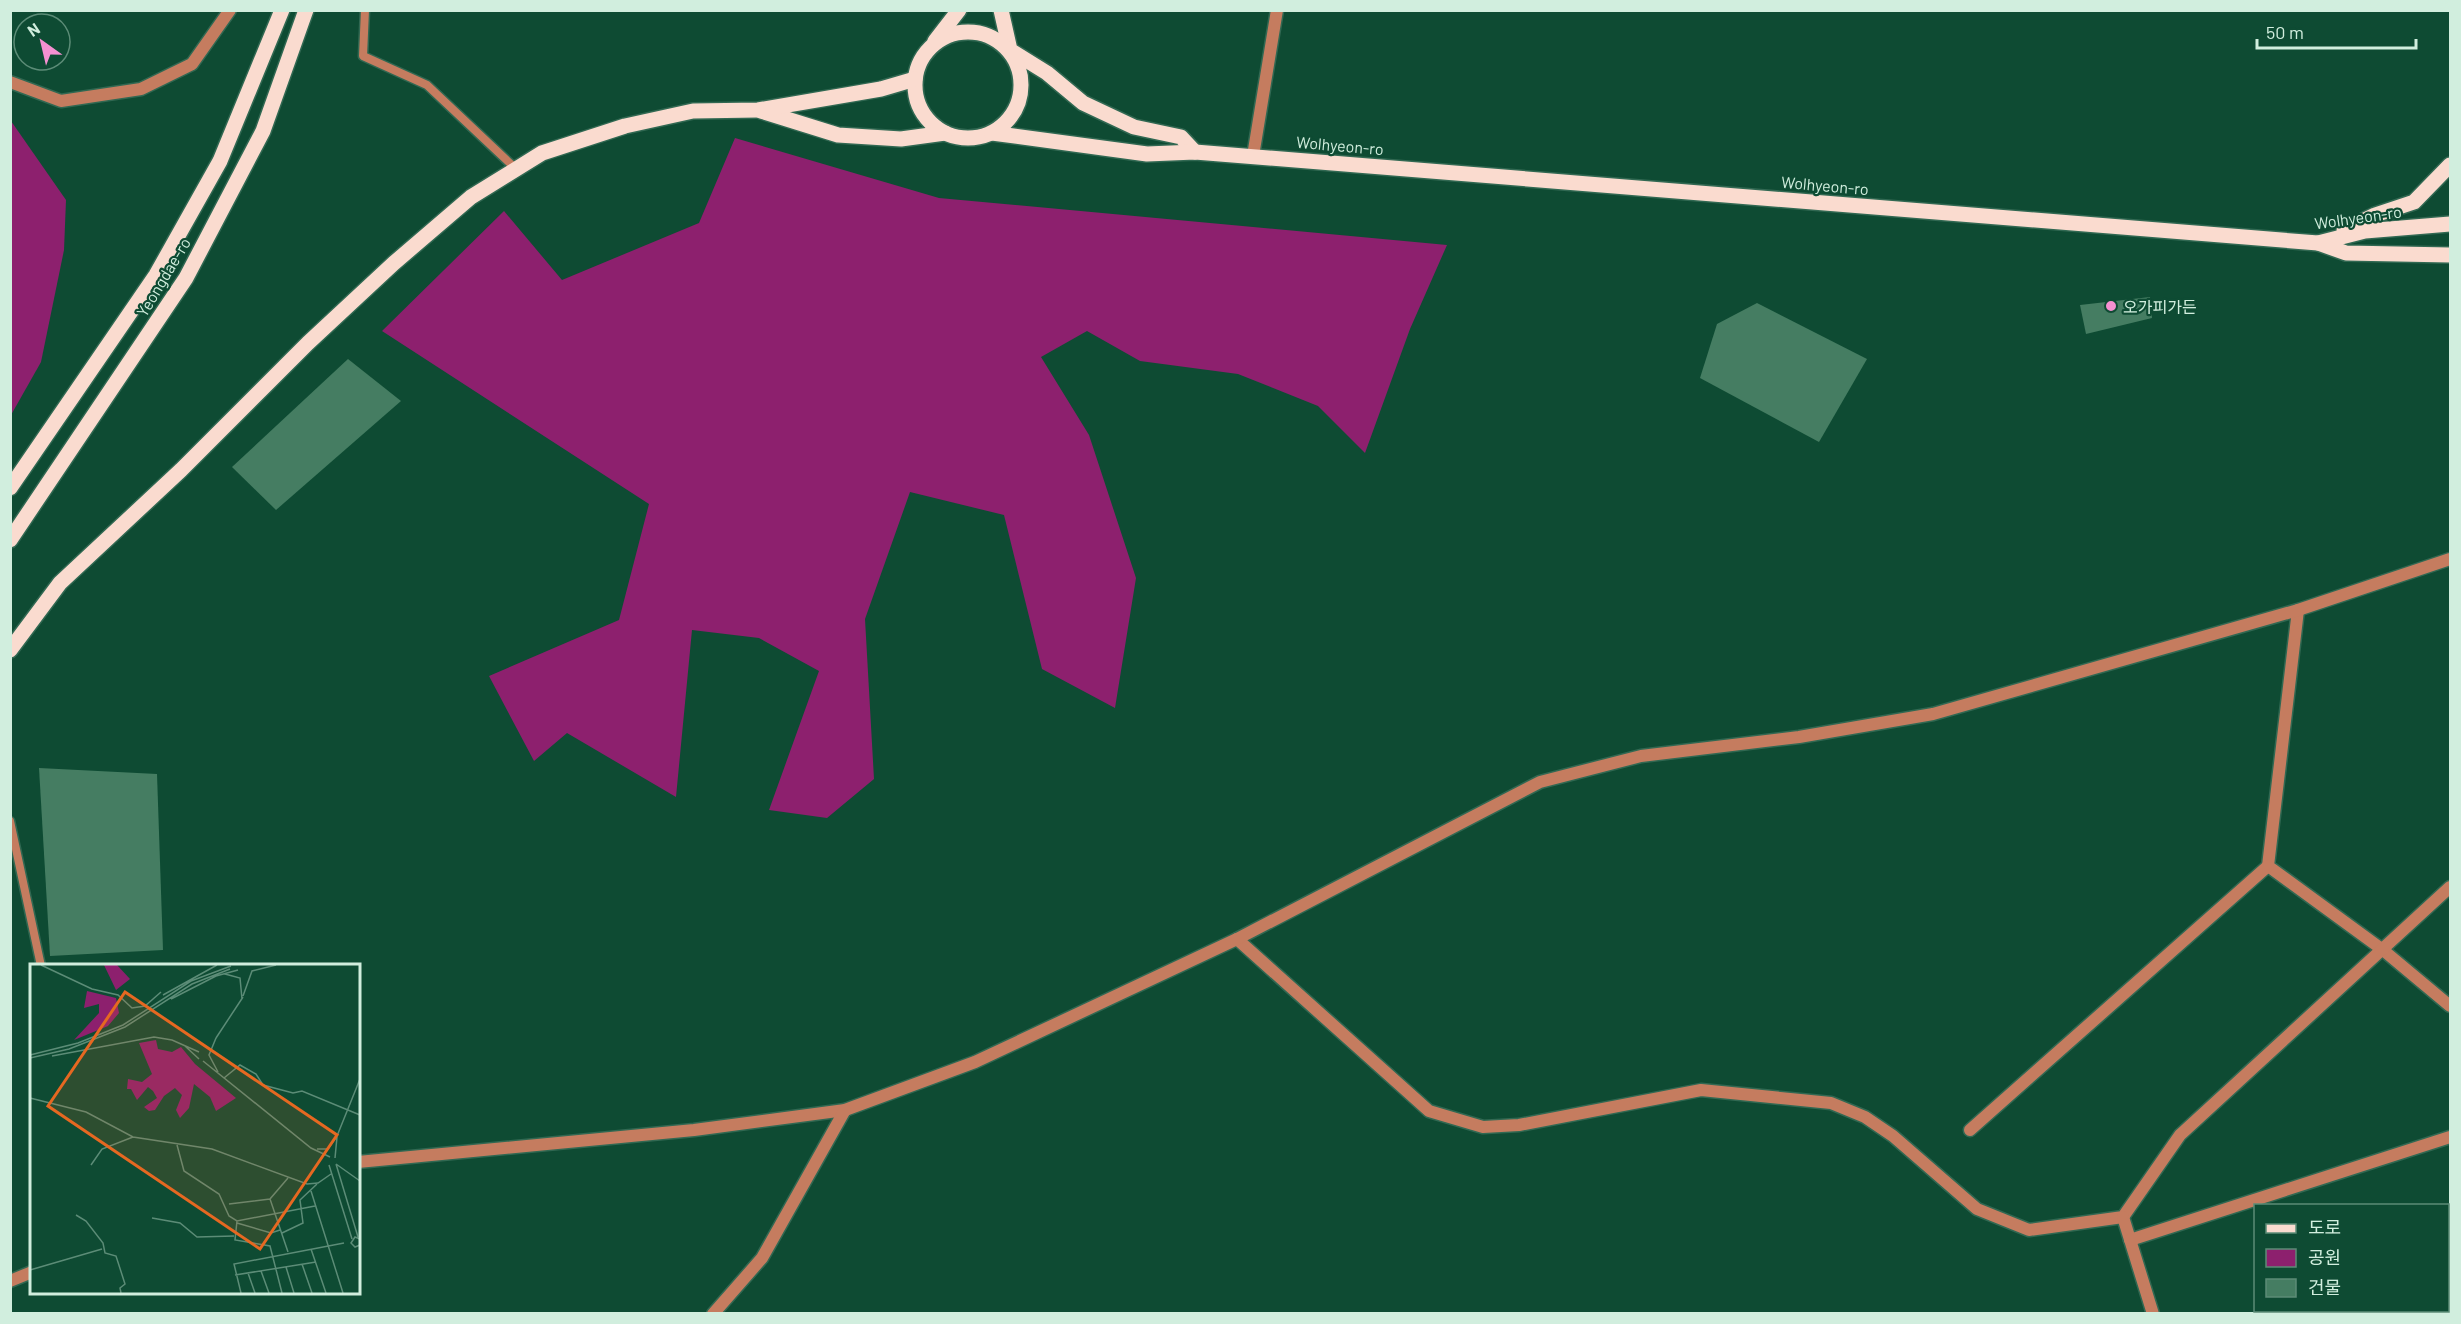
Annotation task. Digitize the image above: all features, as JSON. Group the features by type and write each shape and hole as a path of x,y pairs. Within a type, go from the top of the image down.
{"main road":[{"name":"Yeongdae-ro","path":"10,488 156,275 220,161 282,10"},
{"name":"Yeongdae-ro","path":"10,540 186,278 262,131 306,10"},
{"path":"959,10 929,48 920,63 915,79 916,96 922,111 932,124 945,133 960,138 992,133 1010,117 1020,96 1022,80 1018,64 1010,50 1001,10"},
{"path":"929,48 944,38 961,32 979,32 996,38 1010,50 1047,73 1083,103 1134,128 1181,137 1195,152"},
{"path":"10,650 60,583 181,470 308,343 394,262 471,197 542,153 625,126 693,111 758,110 881,89 915,79"},
{"path":"758,110 838,135 901,140 945,133"},
{"name":"Wolhyeon-ro","path":"992,133 1147,154 1195,152 1253,156 2318,243 2365,231 2451,224"},
{"path":"2318,243 2374,215 2414,202 2451,165"},
{"path":"2318,243 2346,253 2451,255"}],"street":[{"path":"10,82 61,101 141,89 192,64 230,10"},
{"path":"1253,156 1277,10"},
{"path":"360,1162 694,1130 845,1110 975,1062 1237,939 1540,782 1641,756 1799,737 1933,714 2298,610 2451,559"},
{"path":"1970,1130 2268,866 2298,610"},
{"path":"2268,866 2383,950 2451,1006"},
{"path":"1237,939 1429,1111 1483,1127 1519,1125 1701,1090 1831,1103 1865,1117 1893,1136 1977,1209 2029,1230 2123,1217 2180,1135 2451,887"},
{"path":"713,1314 762,1258 845,1110"},
{"path":"2130,1240 2451,1137"},
{"path":"2123,1217 2153,1314"},
{"path":"10,1281 30,1273"}],"lane":[{"path":"365,10 363,56 428,85 516,169"},
{"path":"10,821 41,964"}],"green space":[{"path":"11,121 66,200 64,250 41,362 11,415"},
{"path":"735,138 939,198 1447,245 1410,329 1365,453 1318,406 1238,374 1140,361 1087,331 1041,357 1089,435 1136,578 1115,708 1042,669 1004,515 910,492 865,619 874,779 827,818 769,810 819,671 759,638 692,630 676,797 567,733 534,761 489,676 619,620 649,504 382,331 504,211 562,280 699,223"}],"building":[{"path":"2150,297 2152,318 2086,334 2080,305"},
{"path":"1757,303 1867,359 1819,442 1700,378 1717,324"},
{"path":"348,359 401,401 276,510 232,467"},
{"path":"39,768 157,774 163,950 50,956"}],"place":[{"name":"오가피가든","path":"2111,306"}]}
